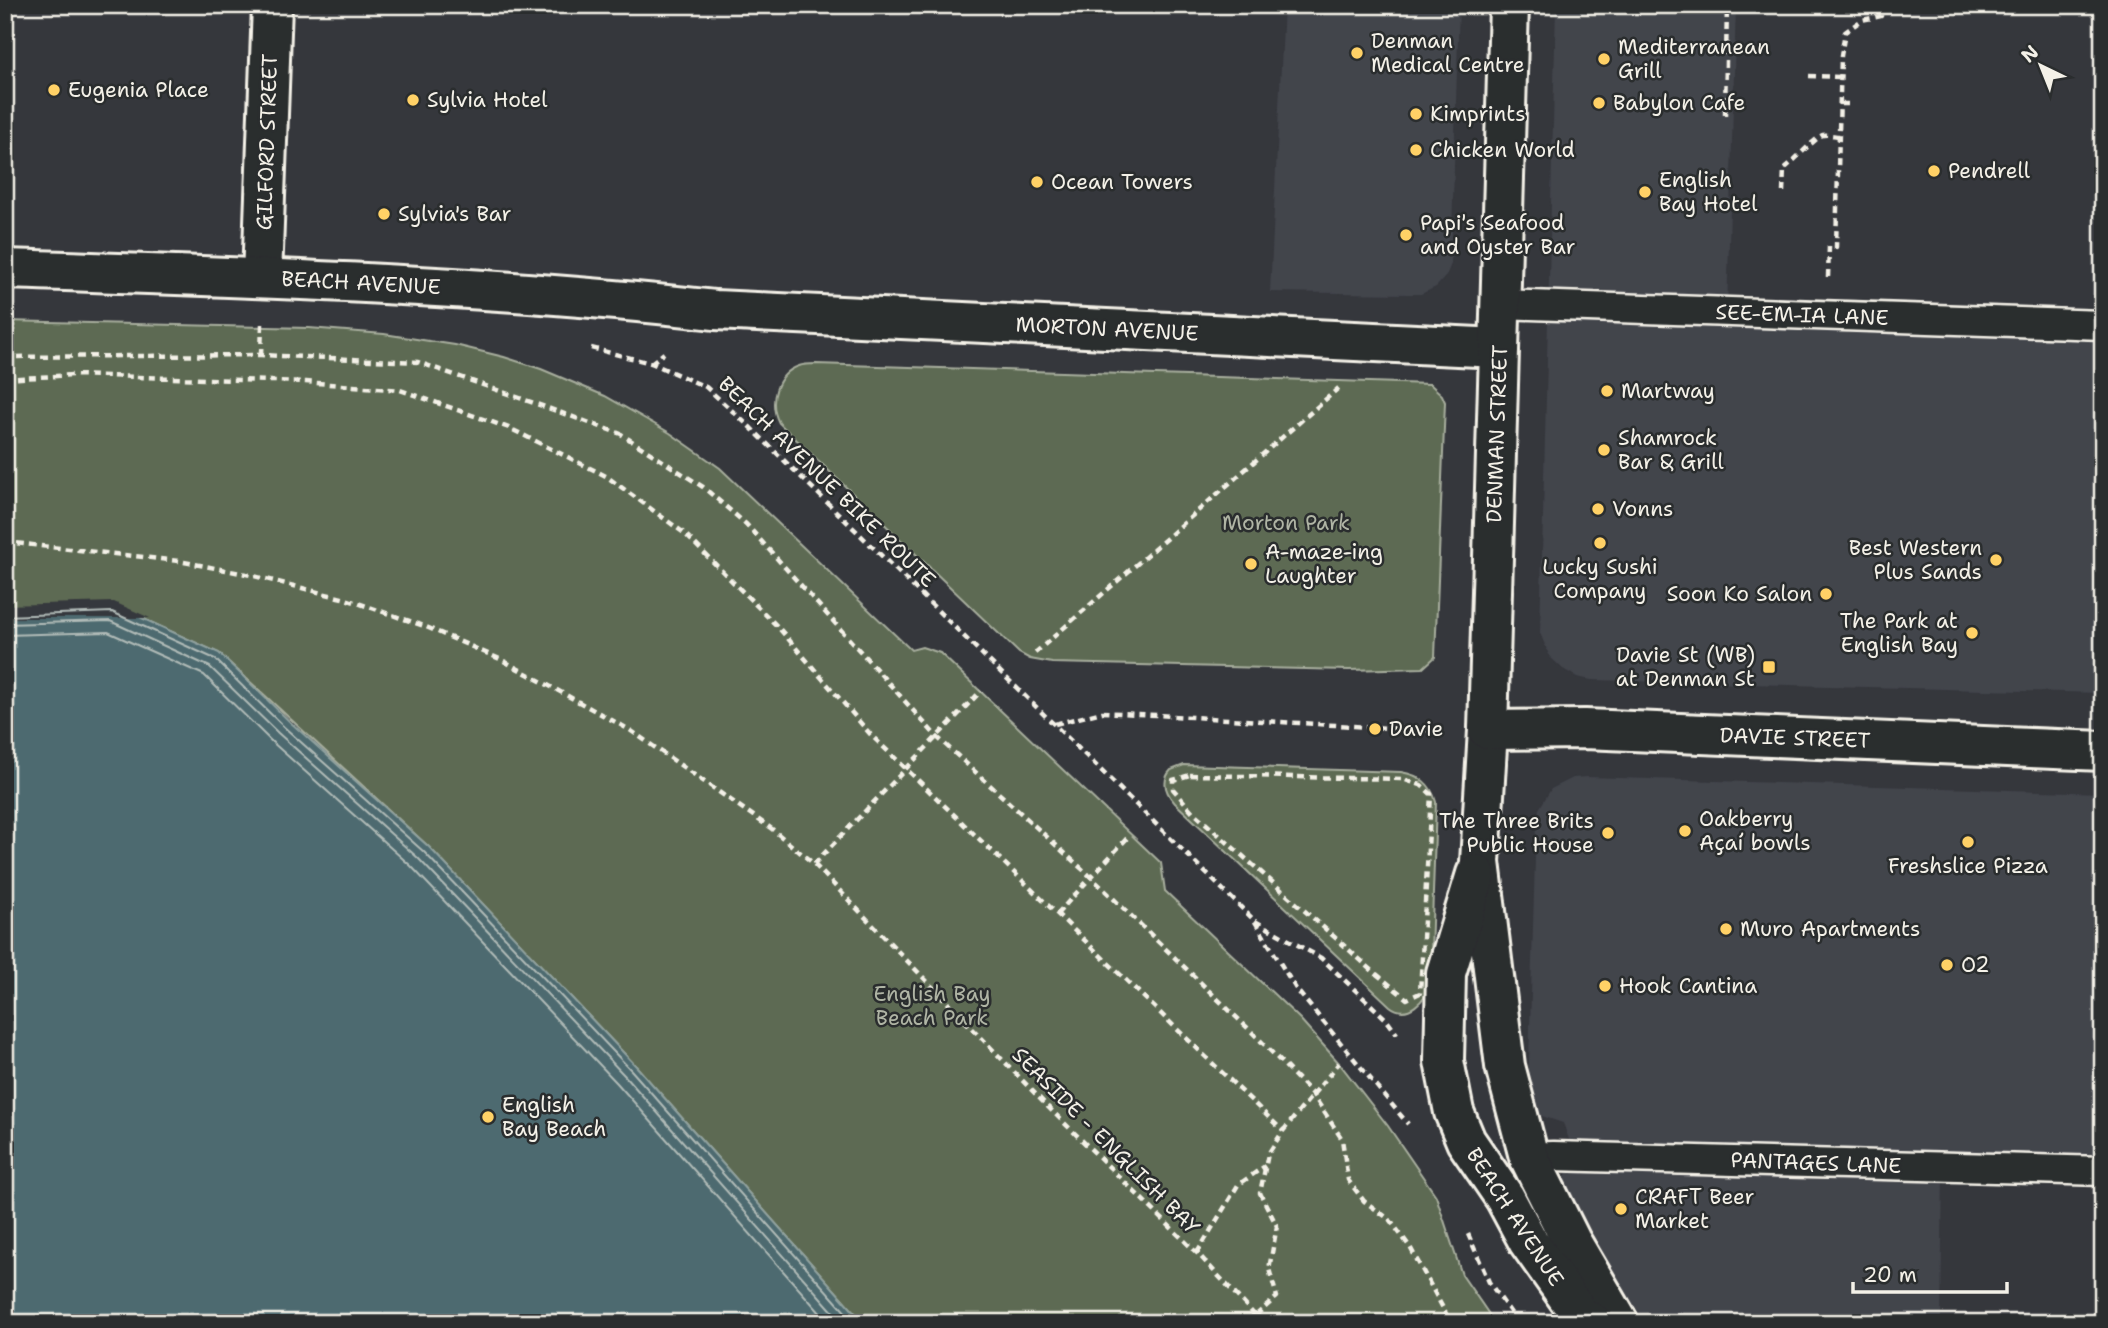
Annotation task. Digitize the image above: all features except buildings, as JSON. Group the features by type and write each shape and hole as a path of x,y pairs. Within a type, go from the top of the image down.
{"street":[{"name":"GILFORD STREET","path":"262,278 272,5"},
{"name":"DENMAN STREET","path":"1509,5 1488,730 1480,862 1505,1066 1529,1157"},
{"name":"BEACH AVENUE","path":"5,269 262,278 591,296 715,310"},
{"name":"MORTON AVENUE","path":"715,310 1499,348"},
{"name":"DAVIE STREET","path":"1488,730 1585,729 2103,751"},
{"name":"DENMAN STREET","path":"1466,1141 1454,1112 1444,1061 1446,973 1480,862"},
{"name":"BEACH AVENUE","path":"1466,1141 1505,1198 1528,1241 1581,1316 1593,1323"},
{"name":"BEACH AVENUE","path":"1529,1157 1571,1241 1619,1323"}],"lane":[{"name":"SEE-EM-IA LANE","path":"1501,304 2103,325"},
{"name":"PANTAGES LANE","path":"1529,1157 2103,1171"}],"path":[{"path":"1725,115 1727,5"},
{"path":"1828,274 1829,246 1836,247 1841,56 1845,32 1862,20 1881,16 1882,5"},
{"path":"1809,76 1842,77"},
{"path":"1841,104 1850,104"},
{"path":"1783,192 1784,169 1802,155 1813,141 1824,135 1840,136"},
{"name":"BEACH AVENUE BIKE ROUTE","path":"585,346 651,363 706,387 751,428 1254,920 1296,989 1412,1129"},
{"path":"5,357 261,355 418,362 621,433 703,487 746,524 937,737 1091,877 1257,1037 1313,1096 1342,1139 1348,1180 1364,1200 1390,1219 1410,1247 1451,1323"},
{"path":"5,379 72,375 306,382 400,390 509,428 606,476 684,533 778,627 871,735 905,769 1283,1130"},
{"path":"1035,653 1341,386"},
{"name":"SEASIDE - ENGLISH BAY","path":"5,541 180,561 346,598 424,626 502,660 630,730 772,829 814,864 1039,1098 1197,1254 1262,1323"},
{"path":"814,864 981,691"},
{"path":"1055,724 1102,712 1411,731 1488,730"},
{"path":"1190,775 1402,779 1421,785 1431,794 1420,993 1407,999 1374,972 1194,812 1173,789 1173,780 1190,775"},
{"path":"1056,914 1130,835"},
{"name":"BEACH AVENUE BIKE ROUTE","path":"1254,920 1321,958 1386,1019 1398,1036"},
{"path":"1256,1315 1278,1297 1269,1269 1277,1226 1260,1193 1268,1154 1283,1130 1339,1063"},
{"path":"1197,1254 1238,1185 1266,1165"}],"shaded area":[{"path":"1284,5 1459,5 1451,264 1446,276 1436,287 1421,294 1270,292"},
{"path":"1556,5 1736,5 1727,312 2103,325 2103,693 1591,680 1577,677 1550,657 1540,633"},
{"path":"1573,778 2103,793 2103,1171 1943,1167 1941,1323 1647,1323 1562,1204 1562,1183 1575,1156 1563,1123 1536,1114 1528,1096 1536,824 1539,809 1551,789"}],"green space":[{"name":"English Bay Beach Park","path":"5,321 309,328 384,334 455,345 541,369 605,396 670,433 720,468 911,650 922,647 940,653 1161,863 1165,891 1300,1019 1339,1063 1388,1126 1436,1196 1462,1275 1495,1323 864,1323 636,1066 429,847 219,653 113,605 5,609"},
{"name":"Morton Park","path":"801,365 1430,384 1442,395 1445,402 1435,657 1423,668 1349,670 1052,663 1030,659 1019,653 779,423 774,398 780,382 791,370"},
{"path":"1184,765 1401,772 1419,778 1427,785 1436,802 1430,983 1425,996 1415,1006 1403,1011 1390,1006 1175,803 1167,791 1166,778 1171,770"}],"water":[{"name":"English Bay Beach","path":"113,605 219,653 289,721 429,847 636,1066 864,1323 5,1323 5,609"}],"pier":[{"path":"114,602 150,618 5,618 5,605"}],"place":[{"name":"Denman Medical Centre","path":"1357,53"},
{"name":"Mediterranean Grill","path":"1604,59"},
{"name":"Eugenia Place","path":"54,90"},
{"name":"Sylvia Hotel","path":"413,100"},
{"name":"Babylon Cafe","path":"1599,103"},
{"name":"Kimprints","path":"1416,114"},
{"name":"Chicken World","path":"1416,150"},
{"name":"Pendrell","path":"1934,171"},
{"name":"Ocean Towers","path":"1037,182"},
{"name":"English Bay Hotel","path":"1645,192"},
{"name":"Sylvia's Bar","path":"384,214"},
{"name":"Papi's Seafood and Oyster Bar","path":"1406,235"},
{"name":"Martway","path":"1607,391"},
{"name":"Shamrock Bar & Grill","path":"1604,450"},
{"name":"Vonns","path":"1598,509"},
{"name":"Lucky Sushi Company","path":"1600,543"},
{"name":"Best Western Plus Sands","path":"1996,560"},
{"name":"A-maze-ing Laughter","path":"1251,564"},
{"name":"Soon Ko Salon","path":"1826,594"},
{"name":"The Park at English Bay","path":"1972,633"},
{"name":"Davie St (WB) at Denman St","path":"1769,667"},
{"name":"Davie","path":"1375,729"},
{"name":"Oakberry Açaí bowls","path":"1685,831"},
{"name":"The Three Brits Public House","path":"1608,833"},
{"name":"Freshslice Pizza","path":"1968,842"},
{"name":"Muro Apartments","path":"1726,929"},
{"name":"O2","path":"1947,965"},
{"name":"Hook Cantina","path":"1605,986"},
{"name":"English Bay Beach","path":"488,1117"},
{"name":"CRAFT Beer Market","path":"1621,1209"}]}
